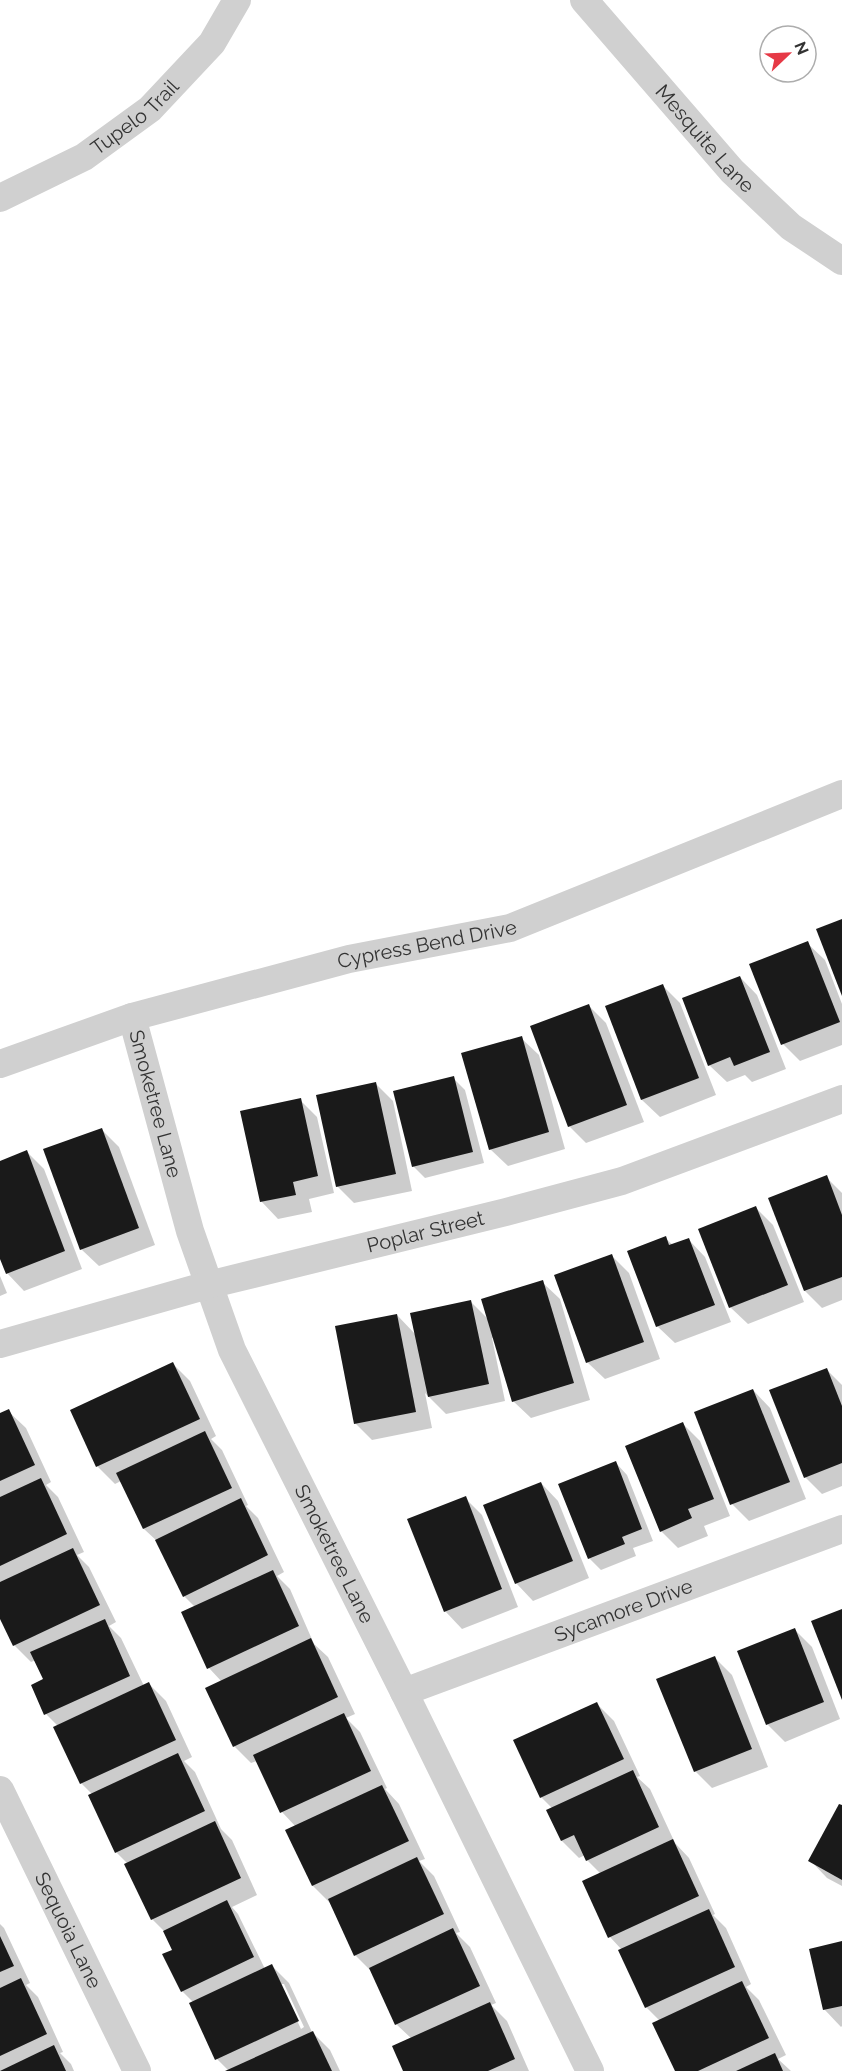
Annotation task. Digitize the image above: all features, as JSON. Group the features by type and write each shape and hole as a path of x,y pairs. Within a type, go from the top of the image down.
{"street":[{"name":"Tupelo Trail","path":"0,198 84,157 150,109 212,43 237,0"},
{"name":"Mesquite Lane","path":"584,0 732,171 791,226 842,261"},
{"name":"Cypress Bend Drive","path":"0,1064 132,1017 349,959 510,928 842,794"},
{"name":"Smoketree Lane","path":"132,1017 190,1231 232,1350 404,1692 590,2071"},
{"name":"Poplar Street","path":"0,1344 208,1285 506,1212 622,1181 842,1099"},
{"name":"Sycamore Drive","path":"404,1692 842,1529"},
{"name":"Sequoia Lane","path":"0,1790 136,2071"}],"building":[{"path":"842,919 842,996 816,929"},
{"path":"808,941 840,1022 781,1045 749,964"},
{"path":"740,976 770,1052 734,1066 730,1057 708,1066 682,998"},
{"path":"663,984 699,1078 641,1100 605,1006"},
{"path":"589,1004 627,1105 568,1127 530,1026"},
{"path":"522,1036 549,1132 489,1150 461,1053"},
{"path":"454,1076 473,1152 412,1167 393,1091"},
{"path":"376,1082 396,1174 336,1187 316,1095"},
{"path":"301,1098 318,1176 293,1182 296,1195 260,1202 240,1111"},
{"path":"102,1128 139,1228 80,1250 43,1149"},
{"path":"27,1150 65,1251 6,1274 0,1259 0,1161"},
{"path":"827,1175 842,1215 842,1277 804,1291 768,1198"},
{"path":"756,1206 788,1285 729,1308 698,1229"},
{"path":"666,1236 669,1245 689,1238 715,1305 656,1327 627,1251"},
{"path":"612,1254 644,1342 586,1363 554,1275"},
{"path":"543,1280 574,1383 512,1402 481,1299"},
{"path":"471,1300 489,1384 428,1397 410,1313"},
{"path":"397,1314 416,1412 354,1424 335,1326"},
{"path":"173,1362 200,1419 96,1467 70,1410"},
{"path":"827,1368 842,1406 842,1463 804,1478 769,1390"},
{"path":"753,1389 790,1482 730,1505 694,1412"},
{"path":"9,1409 35,1465 0,1481 0,1413"},
{"path":"683,1422 714,1499 688,1509 692,1518 660,1532 625,1446"},
{"path":"205,1431 232,1488 143,1529 116,1473"},
{"path":"616,1461 642,1529 622,1537 625,1544 588,1559 558,1484"},
{"path":"41,1478 67,1534 0,1566 0,1497"},
{"path":"541,1482 573,1561 515,1584 483,1505"},
{"path":"466,1496 502,1589 444,1612 407,1519"},
{"path":"241,1498 268,1555 183,1597 155,1540"},
{"path":"73,1548 100,1605 13,1646 0,1619 0,1582"},
{"path":"273,1570 299,1626 207,1669 181,1612"},
{"path":"842,1609 842,1700 811,1621"},
{"path":"105,1619 130,1676 44,1715 31,1685 43,1679 30,1652"},
{"path":"795,1628 824,1702 766,1725 737,1651"},
{"path":"311,1638 338,1697 233,1747 205,1688"},
{"path":"715,1656 752,1749 694,1772 656,1679"},
{"path":"149,1682 176,1740 80,1784 53,1727"},
{"path":"597,1702 624,1759 540,1798 513,1740"},
{"path":"344,1713 371,1771 280,1813 253,1755"},
{"path":"178,1753 205,1811 115,1853 88,1795"},
{"path":"633,1770 659,1827 586,1861 574,1835 561,1841 546,1810"},
{"path":"382,1785 409,1841 312,1886 285,1830"},
{"path":"839,1804 842,1805 842,1880 808,1861"},
{"path":"215,1821 241,1878 151,1920 124,1864"},
{"path":"673,1839 699,1896 608,1938 582,1881"},
{"path":"417,1857 444,1914 354,1956 328,1899"},
{"path":"227,1900 254,1957 181,1992 162,1954 172,1950 163,1931"},
{"path":"709,1909 735,1967 645,2008 618,1950"},
{"path":"453,1928 480,1986 395,2025 369,1968"},
{"path":"0,1936 14,1966 0,1972"},
{"path":"842,1941 842,2006 823,2010 809,1949"},
{"path":"272,1964 299,2021 215,2060 189,2003"},
{"path":"21,1978 47,2034 0,2056 0,1988"},
{"path":"742,1981 769,2038 698,2071 675,2071 652,2023"},
{"path":"490,2002 515,2059 488,2071 403,2071 392,2046"},
{"path":"313,2031 332,2071 225,2071"},
{"path":"54,2045 66,2071 0,2071"},
{"path":"775,2053 783,2071 736,2071"}]}
